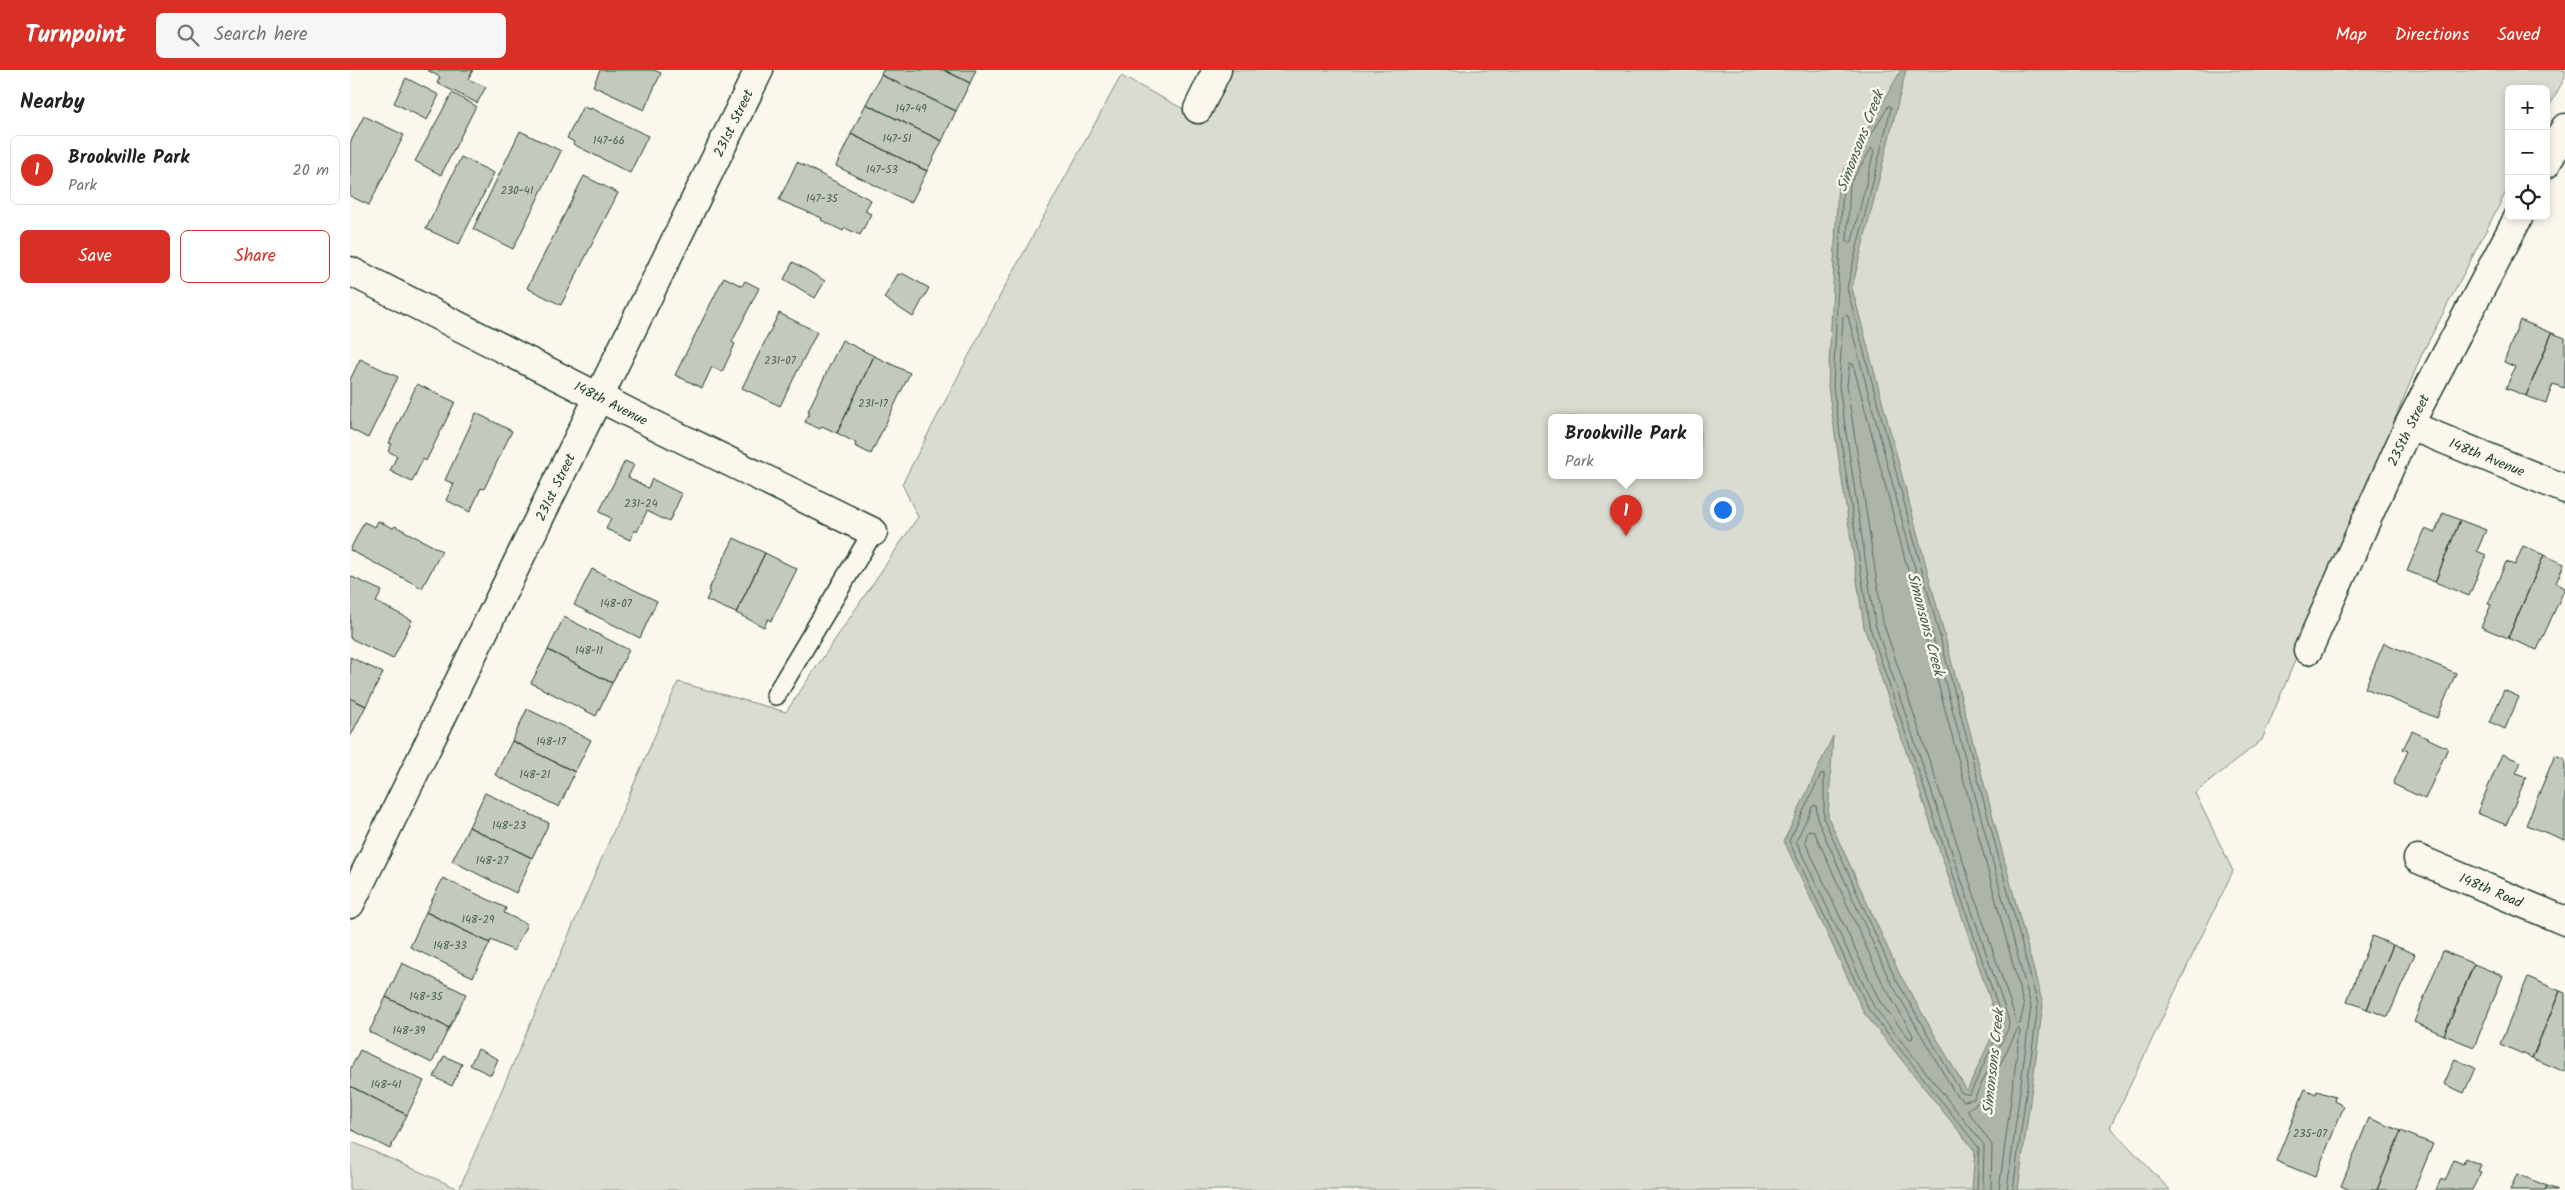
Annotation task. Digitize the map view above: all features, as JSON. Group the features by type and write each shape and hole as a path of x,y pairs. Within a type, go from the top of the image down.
{"street":[{"name":"231st Street","path":"350,904 600,398 759,70"},
{"path":"1198,109 1217,70"},
{"path":"2550,156 2565,128"},
{"name":"235th Street","path":"2308,650 2409,425 2517,220"},
{"name":"148th Avenue","path":"350,271 600,398 873,532"},
{"name":"148th Avenue","path":"2409,425 2565,489"},
{"name":"148th Road","path":"2418,859 2565,922"}],"lane":[{"path":"776,695 873,532"}],"shaded area":[{"path":"1215,70 2565,70 2565,77 2550,105 2550,85 2505,85 2505,194 2422,354 2262,740 2195,793 2233,871 2110,1127 2170,1190 350,1190 350,1141 459,1189 678,682 786,712 918,517 902,484 1002,292 1121,76 1189,112"}],"water":[{"name":"Simonsons Creek","path":"1901,70 1906,70 1852,288 2043,1005 2018,1190 1972,1190 1975,1151 1864,1013 1784,841 1833,736 1828,817 1899,973 1967,1091 1998,1023 1864,627 1828,387 1838,181"}],"building":[{"path":"427,70 473,70 468,79 486,87 477,103 437,83 440,77"},
{"path":"600,70 654,70 661,73 644,110 593,86"},
{"path":"883,70 944,70 970,83 956,111 881,75"},
{"path":"944,70 976,70 970,83"},
{"path":"881,75 956,111 942,141 866,104"},
{"path":"406,78 439,95 427,120 394,103"},
{"path":"452,93 476,106 441,175 415,161"},
{"path":"866,104 942,141 927,171 851,134"},
{"path":"583,106 590,110 591,108 648,136 630,173 573,144 574,142 567,138"},
{"path":"364,116 404,135 369,205 350,196 350,143"},
{"path":"520,131 561,151 513,249 473,229"},
{"path":"851,134 927,171 911,203 836,166"},
{"path":"461,157 494,173 459,244 426,229"},
{"path":"797,162 871,200 865,211 871,214 860,235 845,228 843,231 821,220 822,218 779,200"},
{"path":"584,176 618,193 561,305 527,288"},
{"path":"793,262 825,281 815,298 784,279"},
{"path":"902,273 929,288 913,317 884,298 898,274 901,275"},
{"path":"724,277 742,286 745,281 759,288 732,342 735,344 722,372 712,367 702,388 675,375"},
{"path":"779,313 817,332 780,406 742,388"},
{"path":"2520,320 2552,333 2526,396 2506,388 2515,367 2504,362"},
{"path":"2552,333 2565,338 2565,386 2564,388 2553,384 2546,403 2526,396"},
{"path":"842,340 874,356 837,433 822,426 820,429 805,422 810,412 808,411"},
{"path":"874,356 910,373 871,454 855,446 856,443 837,433"},
{"path":"360,359 398,377 368,438 350,429 350,380"},
{"path":"417,384 455,402 426,461 423,459 412,482 390,471 397,456 388,451 392,444 389,443"},
{"path":"476,413 512,431 484,489 481,488 470,512 446,500 454,484 445,480"},
{"path":"625,461 634,465 628,477 648,488 652,479 682,494 669,522 647,511 637,532 635,530 630,540 606,529 611,518 599,512"},
{"path":"2443,513 2460,520 2435,582 2407,571 2425,529 2435,533"},
{"path":"2460,520 2486,530 2477,551 2486,555 2469,596 2435,582"},
{"path":"378,521 393,528 395,526 442,551 422,588 350,550 364,522 375,527"},
{"path":"734,538 765,553 736,613 706,600 710,592 708,591"},
{"path":"2523,546 2544,555 2508,638 2481,627 2491,605 2488,604 2506,562 2515,565"},
{"path":"765,553 797,569 771,621 768,619 764,627 736,613"},
{"path":"2544,555 2564,564 2556,583 2565,588 2537,650 2508,638"},
{"path":"592,569 657,601 640,638 574,605"},
{"path":"350,576 382,591 376,602 412,620 393,659 350,638"},
{"path":"564,617 629,650 612,683 548,650"},
{"path":"2384,643 2456,673 2437,718 2365,688"},
{"path":"548,650 612,683 596,716 531,683"},
{"path":"350,657 383,673 366,706 350,698"},
{"path":"2504,690 2519,697 2505,729 2490,722"},
{"path":"350,698 366,706 350,737"},
{"path":"527,709 591,740 575,772 512,741"},
{"path":"2412,731 2448,748 2425,799 2393,784 2408,751 2403,749"},
{"path":"512,741 575,772 559,807 495,775"},
{"path":"2502,754 2521,762 2516,773 2526,777 2506,825 2477,813"},
{"path":"2555,755 2565,759 2565,840 2526,825"},
{"path":"485,793 549,823 532,858 469,827"},
{"path":"469,827 532,858 516,893 452,861"},
{"path":"443,878 506,908 504,913 527,924 514,951 491,940 490,943 426,912"},
{"path":"426,912 490,943 473,977 410,947"},
{"path":"2372,936 2393,945 2367,1009 2347,1001"},
{"path":"2393,945 2415,954 2388,1017 2367,1009"},
{"path":"2443,951 2474,964 2444,1035 2414,1022"},
{"path":"402,963 466,994 449,1028 386,997"},
{"path":"2474,964 2503,976 2474,1047 2444,1035"},
{"path":"2528,977 2560,991 2532,1058 2500,1044"},
{"path":"2560,991 2565,993 2565,1072 2532,1058"},
{"path":"386,997 449,1028 432,1063 369,1032"},
{"path":"478,1049 498,1059 491,1075 470,1065"},
{"path":"360,1050 424,1081 407,1115 350,1086 350,1070"},
{"path":"444,1056 462,1064 452,1086 434,1077"},
{"path":"2455,1059 2475,1068 2464,1093 2444,1084"},
{"path":"350,1086 407,1115 390,1149 350,1129"},
{"path":"2305,1089 2316,1094 2317,1091 2335,1097 2334,1101 2344,1106 2315,1177 2276,1161"},
{"path":"2369,1118 2401,1131 2377,1190 2350,1190 2341,1186"},
{"path":"2401,1131 2433,1144 2414,1190 2377,1190"},
{"path":"2465,1158 2481,1165 2478,1171 2481,1172 2472,1190 2436,1190 2441,1179 2445,1181 2454,1160 2463,1164"},
{"path":"2517,1174 2547,1186 2545,1190 2510,1190"},
{"path":"2547,1186 2558,1190 2545,1190"}],"place":[{"name":"Brookville Park","path":"1626,536"}]}
